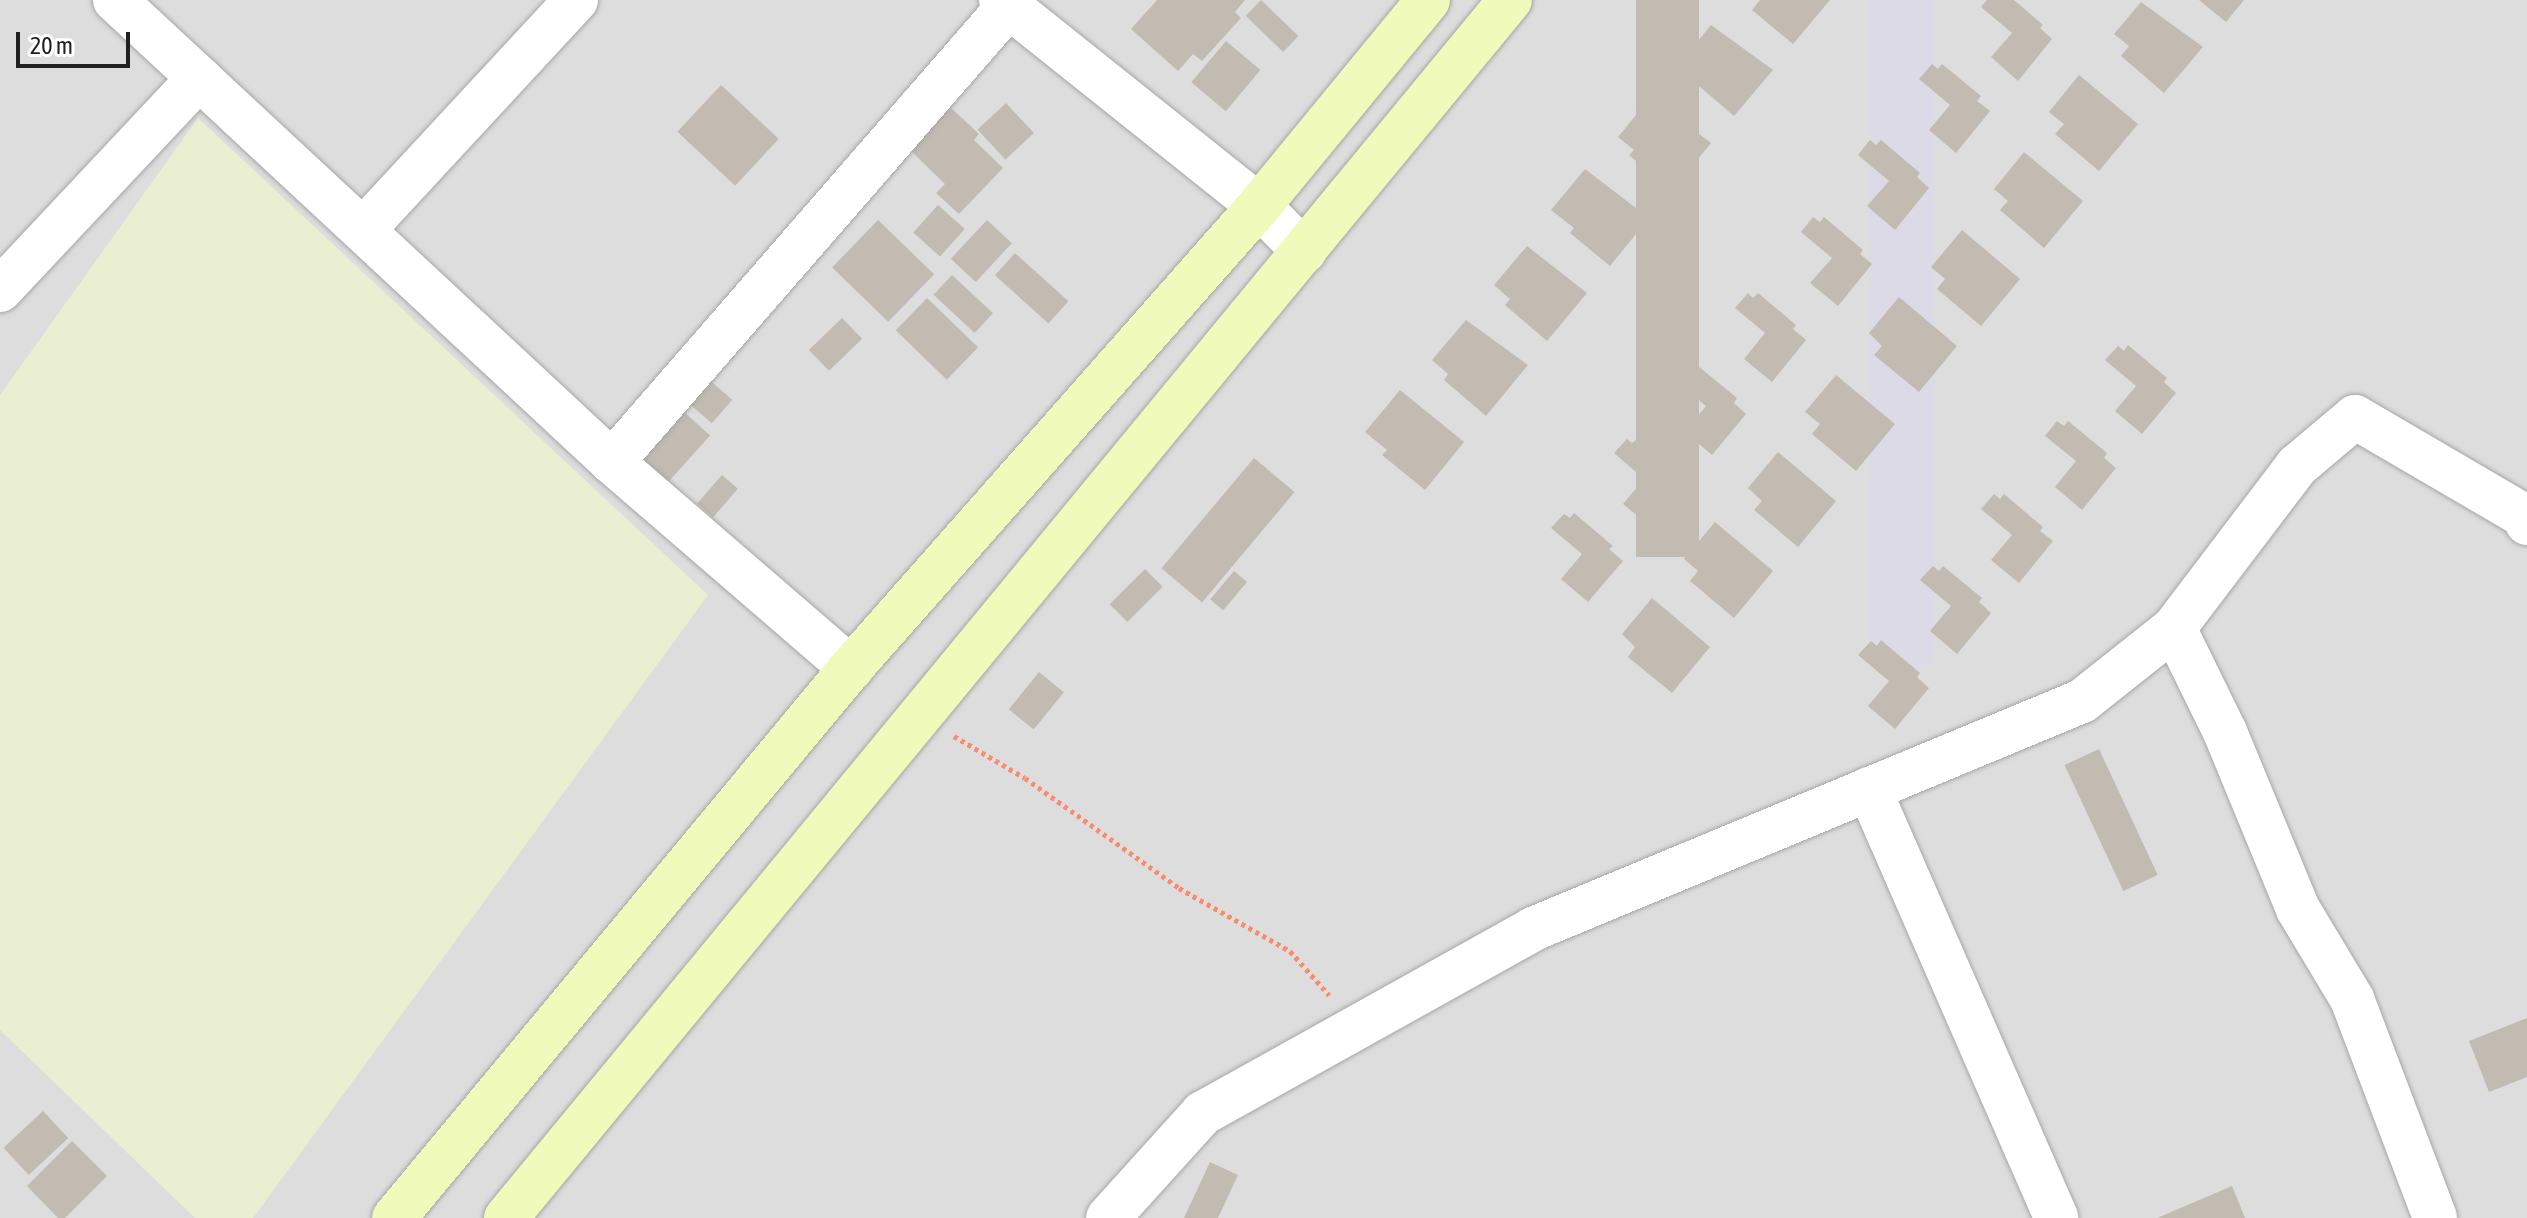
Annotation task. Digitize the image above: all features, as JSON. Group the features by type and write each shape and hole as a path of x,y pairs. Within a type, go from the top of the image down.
{"main road":[{"path":"394,1218 851,668 1259,206 1428,0"},
{"path":"506,1218 1510,0"}],"street":[{"path":"115,0 612,462 851,668"},
{"path":"364,229 576,0"},
{"path":"612,462 1005,3 1259,206 1304,251"},
{"path":"0,290 199,78"},
{"path":"1108,1218 1203,1113 1533,929 2082,701 2174,628 2297,466 2355,417 2526,515"},
{"path":"2174,628 2225,732 2298,909 2352,999 2435,1218"},
{"path":"1869,789 2056,1218"}],"path":[{"path":"920,716 1025,778 1179,888 1290,951 1356,1026"}],"shaded area":[{"path":"0,0 2527,0 2527,1218 0,1218"},
{"path":"1870,0 1934,0 1934,666 1870,666"}],"green space":[{"path":"198,118 708,595 253,1218 195,1218 0,1030 0,395"}],"building":[{"path":"1157,0 1245,0 1235,12 1241,18 1202,61 1193,54 1178,71 1131,29"},
{"path":"1261,0 1298,36 1283,52 1246,16"},
{"path":"1636,0 1699,0 1699,557 1636,557"},
{"path":"1760,0 1830,0 1793,44 1752,10"},
{"path":"1987,0 2014,0 2043,25 2040,28 2052,39 2018,81 1991,57 2012,33 1981,7"},
{"path":"2199,0 2244,0 2226,22"},
{"path":"2141,2 2203,47 2164,93 2121,56 2129,46 2114,34"},
{"path":"1711,25 1773,70 1734,116 1692,80 1697,75 1681,62"},
{"path":"1226,41 1260,70 1226,111 1191,82"},
{"path":"1932,64 1938,69 1942,64 1981,96 1977,101 1990,111 1956,153 1929,130 1950,105 1919,79"},
{"path":"2079,75 2138,124 2099,171 2055,134 2064,124 2049,112"},
{"path":"721,85 779,139 735,186 677,132"},
{"path":"1651,97 1711,143 1672,191 1629,155 1634,150 1618,137"},
{"path":"1006,103 1034,133 1005,160 977,130"},
{"path":"948,105 979,134 974,140 1003,168 959,214 936,193 945,184 908,148"},
{"path":"1870,140 1876,145 1881,140 1920,173 1917,177 1929,188 1895,230 1867,206 1889,181 1858,155"},
{"path":"2024,152 2083,201 2044,248 2000,210 2008,201 1994,189"},
{"path":"1585,169 1649,218 1610,266 1570,233 1574,228 1551,210"},
{"path":"938,205 965,229 940,257 913,232"},
{"path":"1813,217 1820,222 1824,217 1863,250 1860,254 1872,264 1838,306 1810,283 1832,258 1801,232"},
{"path":"878,220 934,274 888,322 832,267"},
{"path":"987,220 1012,243 976,282 951,259"},
{"path":"1962,230 2020,279 1981,326 1937,289 1945,279 1931,267"},
{"path":"1527,246 1587,293 1547,341 1505,305 1510,299 1494,285"},
{"path":"1015,253 1069,301 1048,323 995,275"},
{"path":"952,275 993,313 975,333 934,295"},
{"path":"1748,293 1753,298 1758,293 1796,325 1793,329 1806,340 1772,382 1744,359 1765,333 1735,308"},
{"path":"1899,297 1957,346 1919,392 1874,355 1882,346 1869,333"},
{"path":"927,298 978,347 947,380 896,330"},
{"path":"842,318 862,339 829,371 809,350"},
{"path":"1466,320 1528,365 1486,416 1444,380 1448,374 1432,360"},
{"path":"2128,345 2167,378 2164,382 2176,393 2142,434 2115,411 2136,386 2105,360 2118,346 2124,351"},
{"path":"1687,366 1694,371 1698,366 1737,398 1734,403 1746,414 1712,455 1685,432 1706,406 1675,381"},
{"path":"699,371 732,400 712,423 679,394"},
{"path":"1836,375 1895,424 1856,471 1812,434 1820,424 1805,412"},
{"path":"1400,390 1464,442 1425,490 1382,455 1387,450 1365,432"},
{"path":"673,402 710,435 667,483 630,450"},
{"path":"2057,421 2064,426 2068,421 2107,453 2104,458 2116,468 2082,510 2055,487 2076,461 2045,436"},
{"path":"1627,439 1632,443 1637,439 1675,471 1672,475 1685,486 1651,527 1623,504 1644,479 1614,453"},
{"path":"1778,452 1836,501 1798,547 1754,510 1762,501 1748,488"},
{"path":"1254,458 1295,492 1202,602 1161,568"},
{"path":"722,475 738,489 713,517 697,504"},
{"path":"1994,494 2000,499 2004,494 2043,527 2040,531 2053,541 2019,583 1991,560 2012,535 1981,509"},
{"path":"1574,513 1613,546 1609,549 1623,561 1588,602 1561,579 1582,554 1551,528 1564,514 1570,518"},
{"path":"1715,522 1773,571 1734,618 1690,581 1698,571 1684,559"},
{"path":"1933,566 1939,571 1943,566 1982,598 1979,602 1991,613 1957,654 1930,631 1951,606 1920,580"},
{"path":"1145,569 1163,587 1127,622 1110,604"},
{"path":"1234,571 1247,582 1223,610 1210,599"},
{"path":"1652,598 1710,647 1672,693 1628,657 1635,647 1622,634"},
{"path":"1881,640 1920,673 1917,677 1929,688 1895,729 1868,706 1889,681 1858,655 1871,641 1877,646"},
{"path":"1039,672 1064,692 1034,729 1009,709"},
{"path":"2099,749 2158,875 2123,891 2065,765"},
{"path":"2527,1018 2527,1077 2489,1092 2469,1041"},
{"path":"43,1111 68,1138 29,1175 4,1148"},
{"path":"72,1141 107,1176 65,1218 58,1218 27,1186"},
{"path":"1210,1162 1238,1175 1218,1218 1184,1218"},
{"path":"2232,1186 2245,1218 2157,1218"}]}
